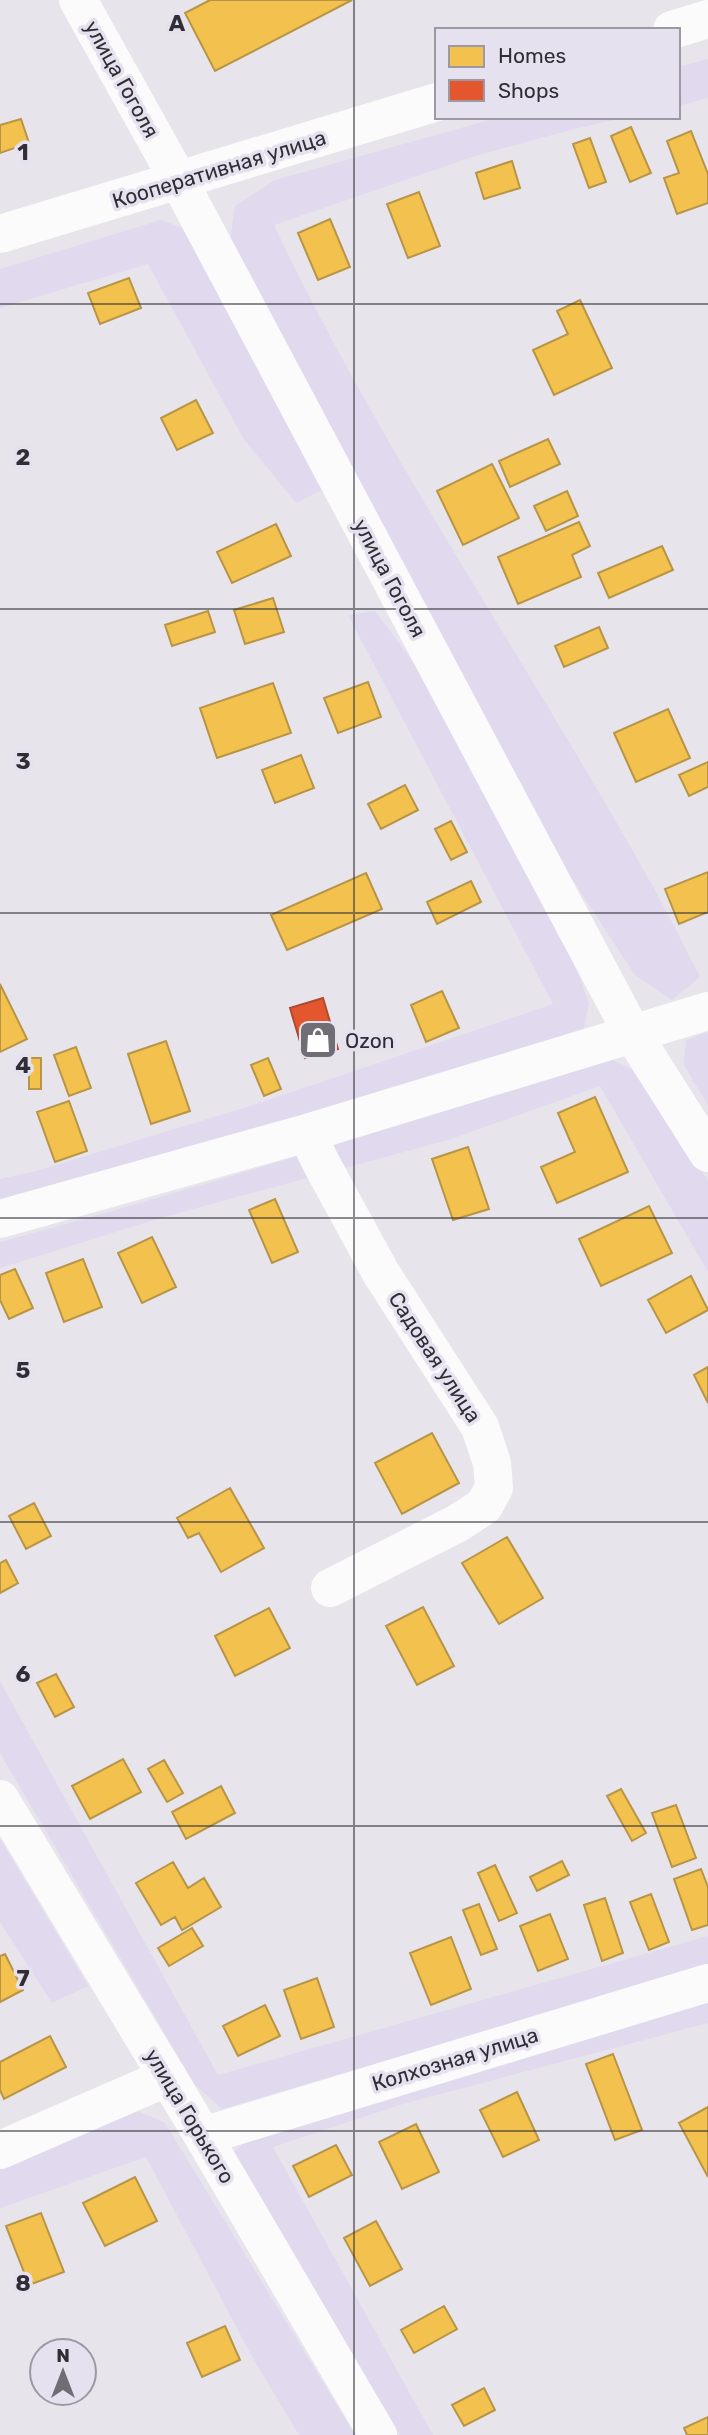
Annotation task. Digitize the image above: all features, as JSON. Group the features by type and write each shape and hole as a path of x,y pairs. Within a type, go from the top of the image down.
{"street":[{"name":"улица Гоголя","path":"78,0 179,181 632,1033 708,1153"},
{"path":"679,28 708,19"},
{"name":"Кооперативная улица","path":"0,234 435,103"},
{"path":"0,1219 307,1133 708,1011"},
{"name":"Садовая улица","path":"307,1133 381,1273 480,1427 492,1463 494,1488 484,1506 458,1523 330,1588"},
{"name":"улица Горького","path":"0,1799 203,2136 378,2435"},
{"name":"Колхозная улица","path":"203,2136 708,1983"},
{"path":"0,2150 167,2077"}],"shaded area":[{"path":"708,59 708,98 680,105 680,66"},
{"path":"493,119 618,119 475,156 274,225 358,388 646,874 700,977 672,1000 635,975 564,867 230,240 235,206 275,180"},
{"path":"161,220 184,229 327,487 296,503 243,438 148,264 0,308 0,269"},
{"path":"375,611 434,690 572,955 589,1004 582,1036 0,1210 0,1179 36,1171 247,1107 553,1004 348,615"},
{"path":"708,1032 708,1105 684,1065 686,1040"},
{"path":"612,1060 636,1071 708,1181 708,1272 600,1086 448,1140 167,1216 0,1268 0,1242 230,1176"},
{"path":"0,1681 218,2075 708,1936 708,1965 222,2109 195,2085 0,1753"},
{"path":"0,1839 88,1986 52,2003 0,1922"},
{"path":"708,2001 708,2023 403,2104 273,2147 433,2435 400,2435 233,2152 257,2132"},
{"path":"131,2108 165,2123 355,2435 299,2435 254,2360 146,2157 0,2208 0,2166"}],"building: Homes":[{"path":"210,0 352,0 215,71 185,13"},
{"path":"21,119 29,143 0,153 0,125"},
{"path":"631,127 651,173 630,182 611,136"},
{"path":"691,131 708,174 708,203 677,214 664,178 679,173 667,141"},
{"path":"590,138 606,182 589,188 573,144"},
{"path":"512,161 520,188 484,199 476,173"},
{"path":"419,192 440,246 408,258 387,204"},
{"path":"330,219 350,267 318,280 298,233"},
{"path":"129,278 141,308 100,324 88,293"},
{"path":"580,300 612,368 554,395 533,350 568,334 557,311"},
{"path":"196,400 213,433 177,450 161,418"},
{"path":"548,439 560,464 510,487 499,461"},
{"path":"492,464 519,518 463,545 437,491"},
{"path":"567,491 578,516 546,531 534,506"},
{"path":"579,522 590,546 572,555 581,577 518,604 498,557"},
{"path":"276,524 291,556 232,583 217,552"},
{"path":"662,546 673,570 609,598 598,573"},
{"path":"273,598 284,632 245,644 234,610"},
{"path":"208,611 215,632 172,646 165,625"},
{"path":"599,627 608,648 564,667 555,646"},
{"path":"368,682 381,717 338,733 324,698"},
{"path":"273,683 291,733 217,758 200,708"},
{"path":"668,709 690,758 636,782 614,733"},
{"path":"301,755 314,788 275,803 262,770"},
{"path":"708,762 708,787 689,796 679,775"},
{"path":"405,785 418,810 381,829 368,804"},
{"path":"451,821 467,852 451,860 435,829"},
{"path":"708,872 708,912 679,924 665,889"},
{"path":"366,873 382,909 287,950 271,915"},
{"path":"471,881 481,902 437,924 427,902"},
{"path":"0,984 27,1039 0,1052"},
{"path":"442,991 459,1028 426,1042 411,1005"},
{"path":"166,1041 190,1111 151,1124 128,1054"},
{"path":"76,1047 91,1088 69,1096 54,1055"},
{"path":"29,1058 41,1058 41,1089 29,1089"},
{"path":"268,1058 281,1089 264,1096 251,1065"},
{"path":"595,1097 628,1172 557,1203 541,1167 575,1152 558,1113"},
{"path":"69,1101 87,1151 55,1162 37,1112"},
{"path":"468,1147 489,1209 453,1220 432,1159"},
{"path":"275,1199 298,1252 272,1263 249,1210"},
{"path":"649,1206 672,1253 601,1286 579,1239"},
{"path":"152,1237 176,1287 142,1303 118,1253"},
{"path":"83,1259 102,1307 64,1322 46,1273"},
{"path":"15,1269 33,1308 9,1319 0,1300 0,1275"},
{"path":"691,1276 708,1310 666,1333 648,1300"},
{"path":"708,1367 708,1403 694,1375"},
{"path":"432,1433 459,1483 402,1514 375,1463"},
{"path":"230,1488 264,1548 221,1572 199,1533 188,1538 177,1518"},
{"path":"34,1503 51,1536 26,1549 9,1516"},
{"path":"507,1537 543,1598 499,1624 462,1563"},
{"path":"6,1560 18,1583 0,1593 0,1563"},
{"path":"423,1607 454,1666 417,1685 386,1626"},
{"path":"269,1608 290,1648 235,1676 215,1636"},
{"path":"56,1674 74,1707 55,1717 37,1683"},
{"path":"123,1759 141,1792 90,1819 72,1786"},
{"path":"164,1760 183,1793 167,1802 148,1769"},
{"path":"221,1786 235,1813 186,1839 172,1812"},
{"path":"621,1789 646,1833 632,1841 607,1796"},
{"path":"676,1805 696,1858 672,1867 652,1813"},
{"path":"562,1861 569,1875 537,1891 530,1877"},
{"path":"173,1862 188,1888 204,1878 221,1907 182,1930 175,1917 161,1925 136,1883"},
{"path":"495,1865 517,1913 499,1921 478,1873"},
{"path":"701,1869 708,1887 708,1925 692,1930 674,1879"},
{"path":"651,1894 669,1942 649,1950 630,1902"},
{"path":"605,1898 623,1953 602,1961 584,1905"},
{"path":"479,1904 497,1949 481,1955 463,1910"},
{"path":"550,1914 568,1959 538,1971 520,1926"},
{"path":"192,1928 203,1946 169,1966 158,1948"},
{"path":"451,1937 471,1989 431,2005 410,1953"},
{"path":"5,1954 23,1990 0,2002 0,1956"},
{"path":"317,1978 334,2027 301,2039 284,1990"},
{"path":"265,2005 280,2036 238,2056 223,2026"},
{"path":"50,2036 66,2067 4,2099 0,2090 0,2062"},
{"path":"613,2054 642,2130 615,2140 586,2064"},
{"path":"517,2092 539,2140 503,2157 480,2110"},
{"path":"708,2107 708,2177 679,2123"},
{"path":"416,2124 439,2172 402,2189 379,2142"},
{"path":"336,2145 352,2175 309,2197 293,2166"},
{"path":"135,2177 157,2221 105,2246 83,2203"},
{"path":"41,2213 64,2272 29,2285 6,2226"},
{"path":"376,2221 402,2269 370,2286 344,2238"},
{"path":"444,2306 457,2329 414,2353 401,2330"},
{"path":"225,2326 240,2360 202,2377 187,2343"},
{"path":"484,2388 495,2410 464,2426 452,2405"},
{"path":"708,2417 708,2435 687,2435 684,2428"}],"building: Shops":[{"path":"323,998 338,1049 305,1058 290,1008"}],"place":[{"name":"Ozon","path":"318,1040"}]}
